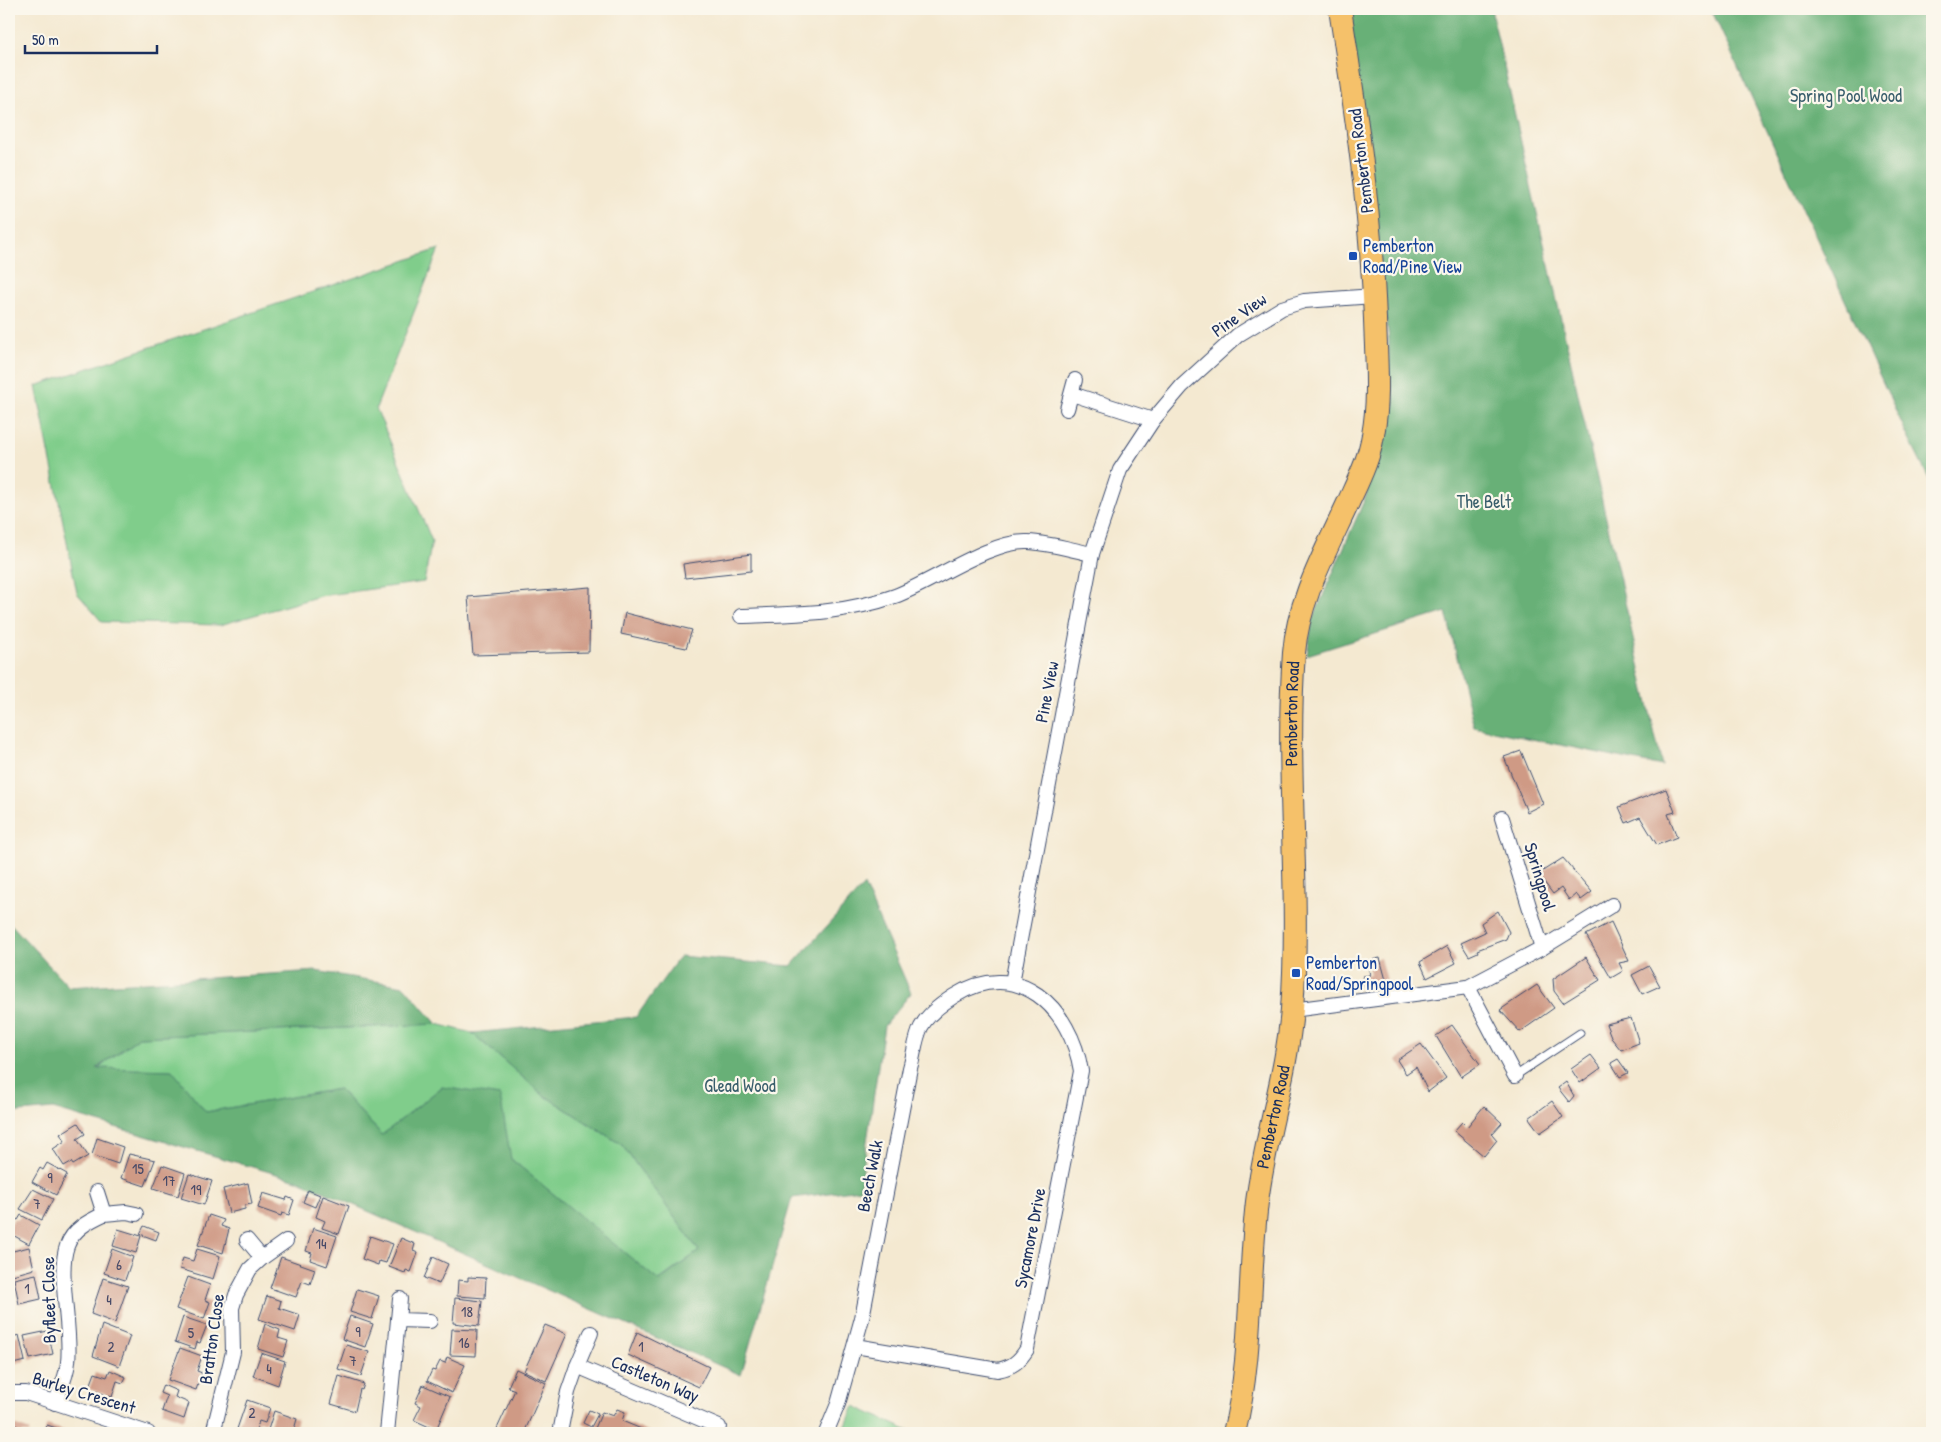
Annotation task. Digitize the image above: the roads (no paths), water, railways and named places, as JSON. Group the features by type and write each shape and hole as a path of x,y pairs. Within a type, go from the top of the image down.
{"main road":[{"name":"Pemberton Road","path":"1234,1433 1240,1410 1248,1340 1257,1201 1285,1061 1292,1010 1294,947 1291,725 1294,647 1300,618 1314,577 1360,478 1372,442 1377,382 1374,296 1363,162 1340,9"}],"street":[{"name":"Pine View","path":"1012,983 1092,554 1120,470 1154,420 1209,359 1238,335 1282,308 1304,301 1374,296"},
{"path":"1068,409 1073,387 1154,420"},
{"path":"740,616 826,612 864,604 896,595 995,549 1027,542 1092,554"},
{"name":"Springpool","path":"1502,818 1542,948"},
{"name":"Springpool","path":"1292,1010 1468,987 1542,948 1612,905"},
{"name":"Beech Walk","path":"826,1433 838,1404 855,1346 910,1068 921,1027 946,1001 962,991 996,982 1012,983"},
{"name":"Sycamore Drive","path":"855,1346 998,1370 1009,1368 1020,1360 1027,1349 1081,1071 1078,1052 1064,1020 1041,996 1012,983"},
{"path":"1468,987 1515,1076"},
{"path":"98,1192 104,1214"},
{"name":"Byfleet Close","path":"55,1402 68,1362 69,1321 64,1272 67,1245 78,1230 104,1214 126,1212 136,1214"},
{"path":"247,1240 262,1258"},
{"name":"Bratton Close","path":"213,1433 233,1352 232,1308 236,1295 250,1269 262,1258 286,1242"},
{"path":"387,1433 400,1299"},
{"path":"398,1320 430,1321"},
{"path":"560,1433 568,1392 591,1333"},
{"name":"Castleton Way","path":"577,1366 719,1427"},
{"name":"Burley Crescent","path":"9,1393 26,1393 148,1433"}],"lane":[{"path":"1515,1076 1580,1033"}],"place":[{"name":"Pemberton Road/Pine View","path":"1353,256"},
{"name":"Pemberton Road/Springpool","path":"1296,973"}],"park label":[{"name":"Spring Pool Wood","path":"1846,96"},
{"name":"The Belt","path":"1484,502"},
{"name":"Glead Wood","path":"740,1086"}]}
